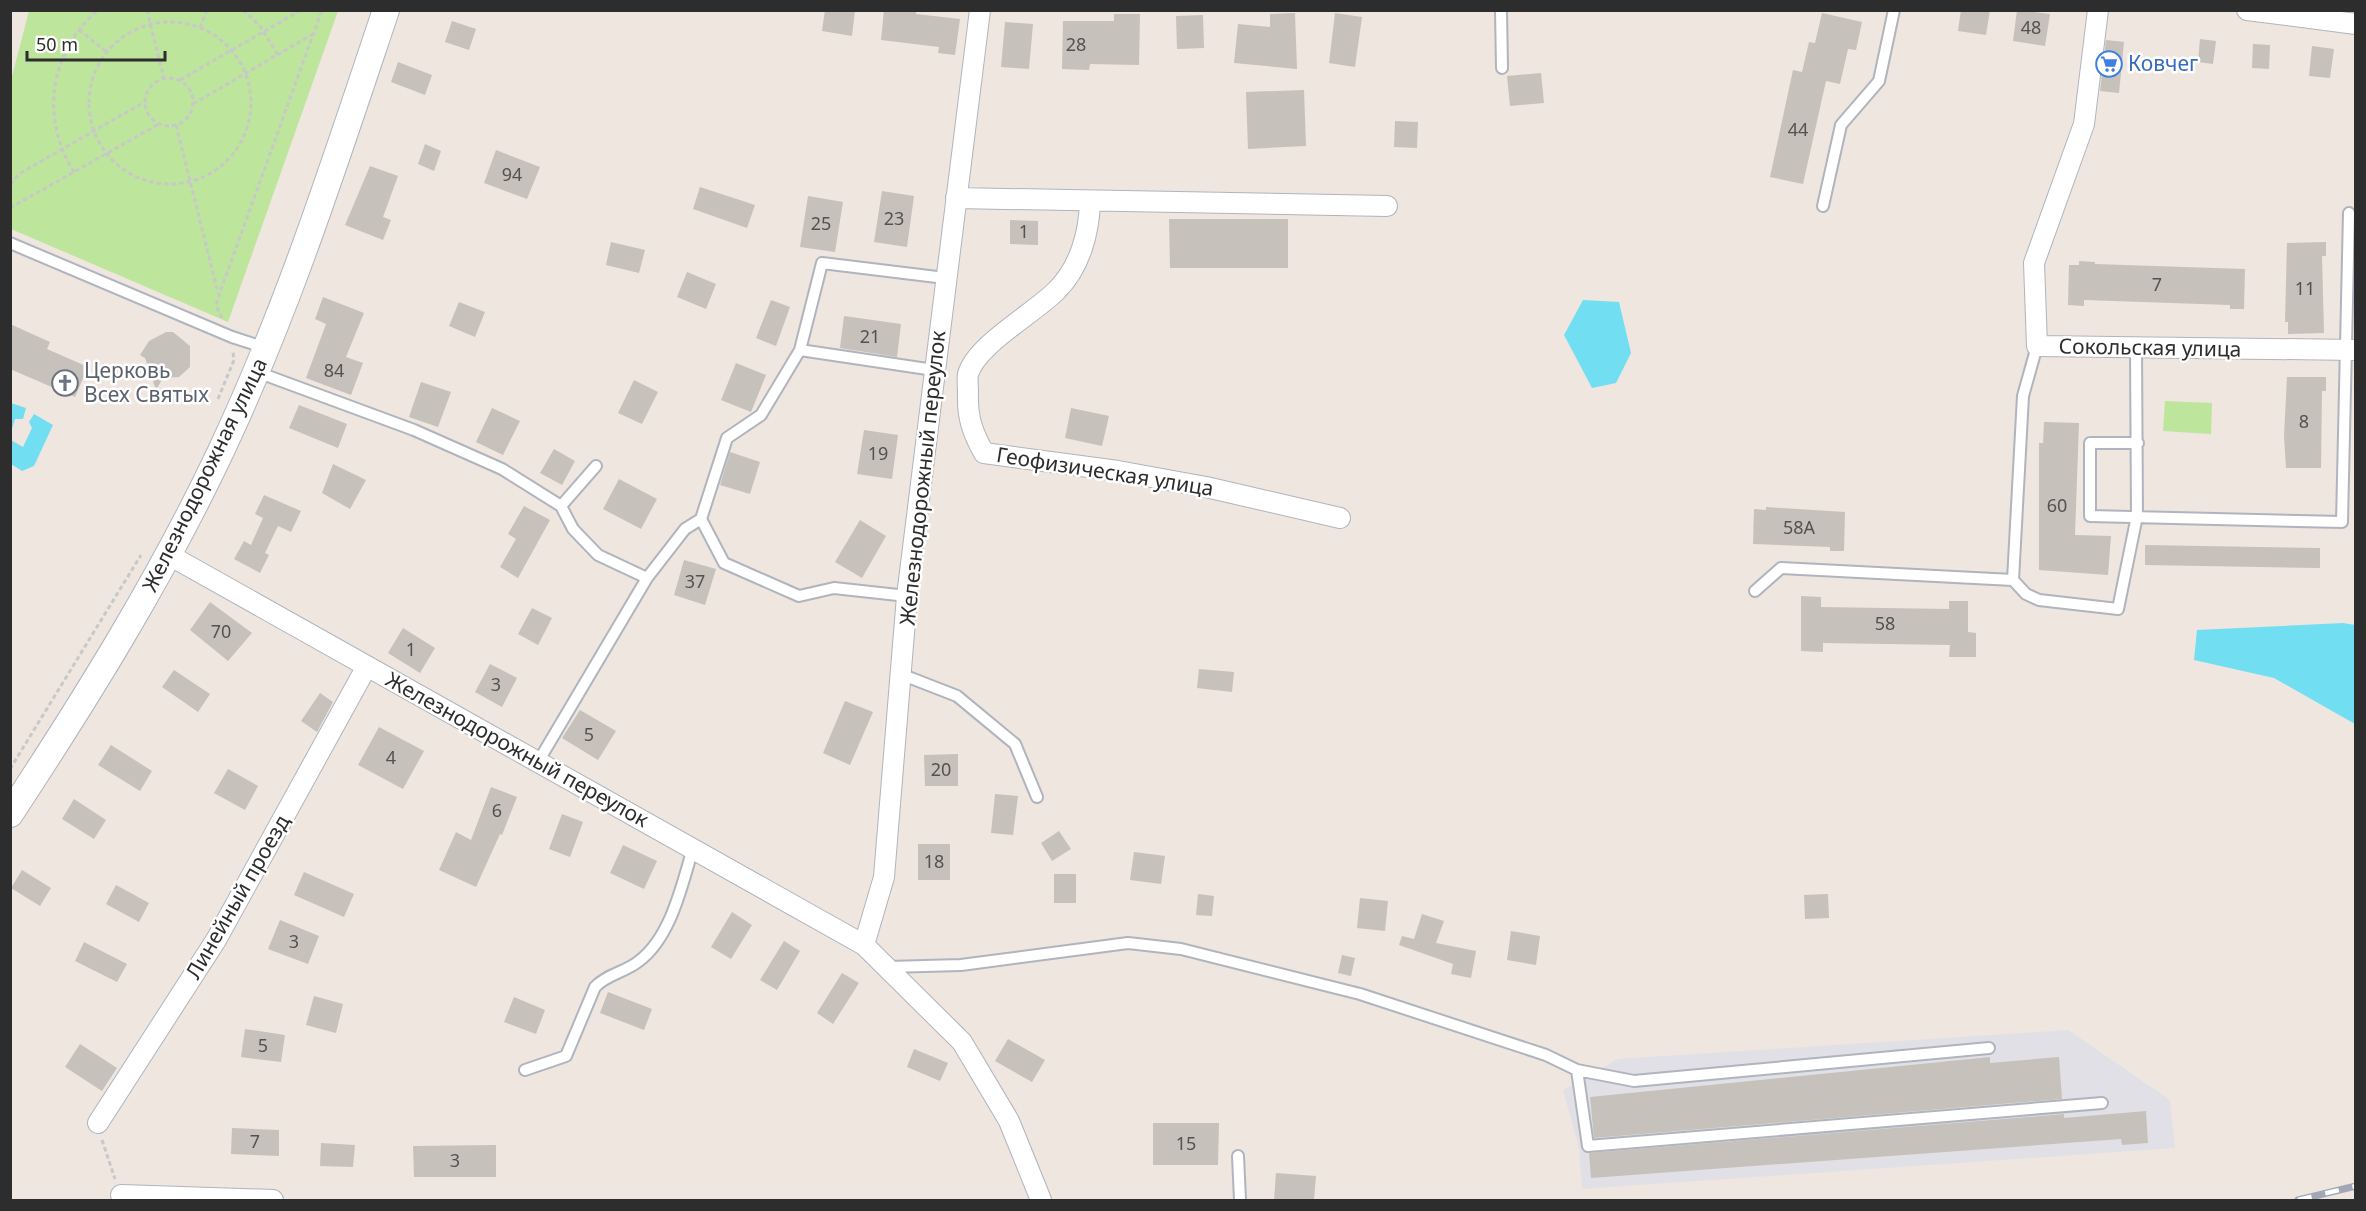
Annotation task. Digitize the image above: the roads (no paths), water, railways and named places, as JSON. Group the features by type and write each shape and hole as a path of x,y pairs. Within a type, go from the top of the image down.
{"street":[{"name":"Железнодорожная улица","path":"10,814 129,628 221,452 266,349 331,174 386,10"},
{"name":"Железнодорожный переулок","path":"864,945 884,878 908,596 945,278 980,10"},
{"name":"Сокольская улица","path":"2098,10 2084,124 2034,263 2037,346 2351,350"},
{"path":"2247,10 2355,24"},
{"path":"956,198 1387,206"},
{"path":"934,370 968,375 975,360 1058,290 1078,260 1089,225 1090,202"},
{"name":"Геофизическая улица","path":"968,375 967,410 971,431 984,453 1118,471 1206,487 1340,518"},
{"name":"Железнодорожный переулок","path":"169,555 864,945 962,1041 1010,1121 1041,1200"},
{"name":"Линейный проезд","path":"98,1123 216,940 367,666"},
{"path":"121,1195 273,1200"}],"lane":[{"path":"1501,10 1502,68"},
{"path":"1823,206 1841,125 1879,81 1894,10"},
{"path":"2138,443 2090,443 2090,516 2342,522 2351,350 2349,213"},
{"path":"10,243 232,337 266,349"},
{"path":"538,762 647,578 685,529 701,519 727,438 761,415 800,351 822,263 945,278"},
{"path":"2013,580 2023,396 2037,346"},
{"path":"1755,591 1781,568 2013,580 2026,594 2039,600 2118,609 2137,516 2136,348"},
{"path":"800,351 934,370"},
{"path":"257,372 414,430 502,469 561,506 573,529 598,555 647,578"},
{"path":"561,506 596,466"},
{"path":"701,519 724,562 799,596 834,588 908,596"},
{"path":"903,675 957,696 1015,744 1037,797"},
{"path":"525,1070 566,1056 595,987 602,980 637,963 650,953 676,907 693,848"},
{"path":"888,967 962,965 1128,944 1181,949 1360,994 1546,1055 1577,1070 1634,1081 1989,1048"},
{"path":"1577,1070 1587,1146 2102,1103"},
{"path":"1238,1156 1240,1200"}],"water":[{"path":"1583,300 1619,302 1631,353 1616,383 1592,388 1564,335"},
{"path":"11,403 26,408 23,419 15,419 11,432"},
{"path":"34,414 53,425 34,466 22,471 11,464 11,440 23,447 32,428 29,422"},
{"path":"2343,623 2355,625 2355,724 2274,678 2194,660 2197,630"}],"railway":[{"path":"2298,1200 2356,1186"}],"place":[{"name":"Ковчег","path":"2109,64"},
{"name":"Церковь Всех Святых","path":"65,383"}]}
